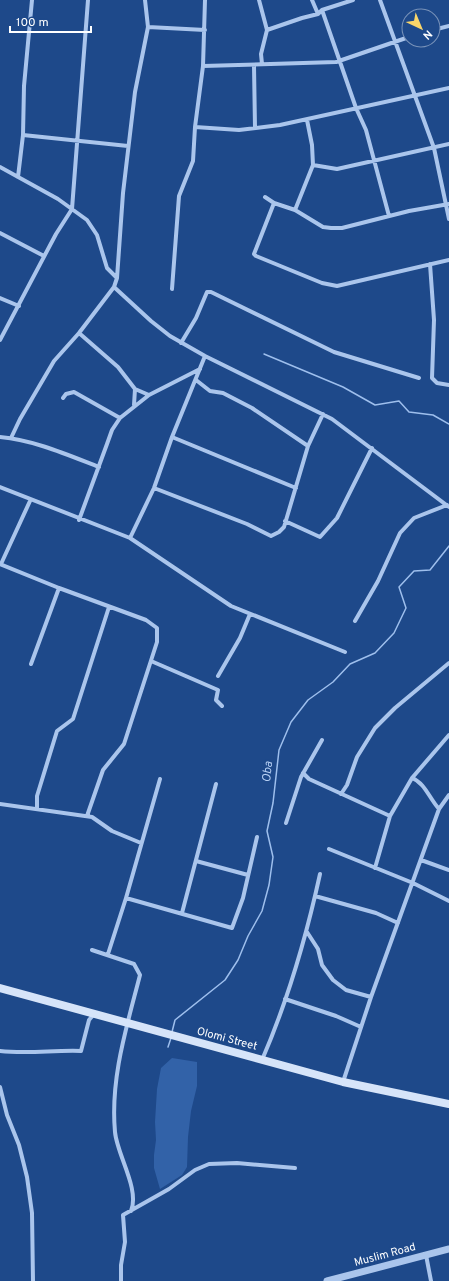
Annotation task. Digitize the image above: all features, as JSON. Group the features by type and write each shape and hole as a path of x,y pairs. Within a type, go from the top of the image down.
{"main road":[{"name":"Olomi Street","path":"0,988 343,1082 449,1104"}],"street":[{"path":"18,177 23,135 24,86 32,0"},
{"path":"0,340 44,256 72,209 76,172 76,140 88,0"},
{"path":"11,438 20,419 54,361 79,333 114,287 117,278 128,146 135,92 148,27 145,0"},
{"path":"172,289 179,196 193,161 205,30 205,0"},
{"path":"259,0 267,30 262,54 262,64"},
{"path":"312,0 318,14"},
{"path":"267,30 318,14 322,10 352,0"},
{"path":"380,0 394,42 434,148 449,219"},
{"path":"322,10 356,108 366,130 389,216"},
{"path":"148,27 205,30"},
{"path":"202,66 254,66 262,64 340,61 401,40"},
{"path":"254,66 255,128"},
{"path":"195,127 239,130 255,128 307,120 449,88"},
{"path":"295,210 313,165 312,145 307,120"},
{"path":"23,135 128,146"},
{"path":"313,165 337,169 374,162 449,144"},
{"path":"0,167 81,214 93,227 107,268 117,278"},
{"path":"265,197 274,203 295,210 323,227 331,228 357,225 389,216 447,204"},
{"path":"274,203 254,254 322,283 337,286 449,260"},
{"path":"0,233 44,256"},
{"path":"430,264 434,320 432,378 437,383 449,386"},
{"path":"114,287 151,321 181,343 204,356 324,414 372,448 448,506"},
{"path":"181,343 196,318 204,296 207,292 211,292 334,352 420,378"},
{"path":"0,298 18,306"},
{"path":"79,333 118,367 135,390 149,395"},
{"path":"130,538 154,488 172,437 196,380 204,356"},
{"path":"79,520 112,430 120,418 134,405 149,395 200,369"},
{"path":"196,380 210,391 220,392 252,408 308,446"},
{"path":"134,405 135,390"},
{"path":"63,398 66,394 74,392 120,418"},
{"path":"154,488 247,524 271,536 279,532 284,526 308,446 324,414"},
{"path":"0,437 11,438 58,451 99,467"},
{"path":"172,437 296,488"},
{"path":"285,521 320,536 324,533 338,518 372,448"},
{"path":"0,488 79,520 130,538 231,606 345,652"},
{"path":"30,501 0,564 59,588 146,620 157,628 157,642 124,744 103,770 87,816"},
{"path":"354,622 378,581 400,533 414,518 448,506"},
{"path":"31,664 59,588"},
{"path":"37,808 37,796 57,731 72,719 109,607"},
{"path":"218,676 240,638 250,614"},
{"path":"151,661 218,690 216,700 222,706"},
{"path":"341,794 347,785 356,757 375,728 395,708 449,663"},
{"path":"375,868 390,816 412,778 449,735"},
{"path":"286,823 303,773 322,740"},
{"path":"303,773 309,779 390,816"},
{"path":"108,954 126,898 160,778"},
{"path":"412,778 422,783 430,798 439,809"},
{"path":"182,913 216,784"},
{"path":"343,1082 371,997 439,809 449,795"},
{"path":"0,804 87,816 112,831 141,843"},
{"path":"126,898 232,928 241,904 257,837"},
{"path":"329,849 413,883 449,901"},
{"path":"421,860 449,870"},
{"path":"196,861 248,875"},
{"path":"262,1060 285,999 307,932 320,874"},
{"path":"315,896 376,913 398,923"},
{"path":"307,932 318,949 322,965 333,980 346,990 371,997"},
{"path":"92,950 108,954 134,964 139,971 119,1058 114,1103 117,1145 125,1166 134,1204 131,1211"},
{"path":"285,999 336,1016 361,1027"},
{"path":"0,1051 26,1053 60,1050 81,1051 89,1020 94,1014"},
{"path":"0,1087 7,1115 19,1145 28,1177 32,1213 33,1281"},
{"path":"121,1281 121,1265 124,1242 123,1215 170,1189 195,1170 209,1164 237,1163 295,1168"},
{"name":"Muslim Road","path":"327,1281 449,1249"},
{"path":"426,1255 431,1281"}],"shaded area":[{"path":"172,1058 197,1062 197,1086 191,1111 187,1167 182,1175 160,1189 154,1168 157,1089 161,1068"}],"waterway":[{"path":"264,354 343,387 375,405 399,401 409,412 433,415 449,424"},
{"name":"Oba","path":"172,1032 175,1020 225,980 238,960 248,936 262,911 269,885 273,857 267,831 273,803 279,750 291,722 308,700 333,682 350,664 375,653 394,633 406,608 399,587 414,571 430,570 449,546"},
{"name":"Oba","path":"168,1047 171,1038"}]}
